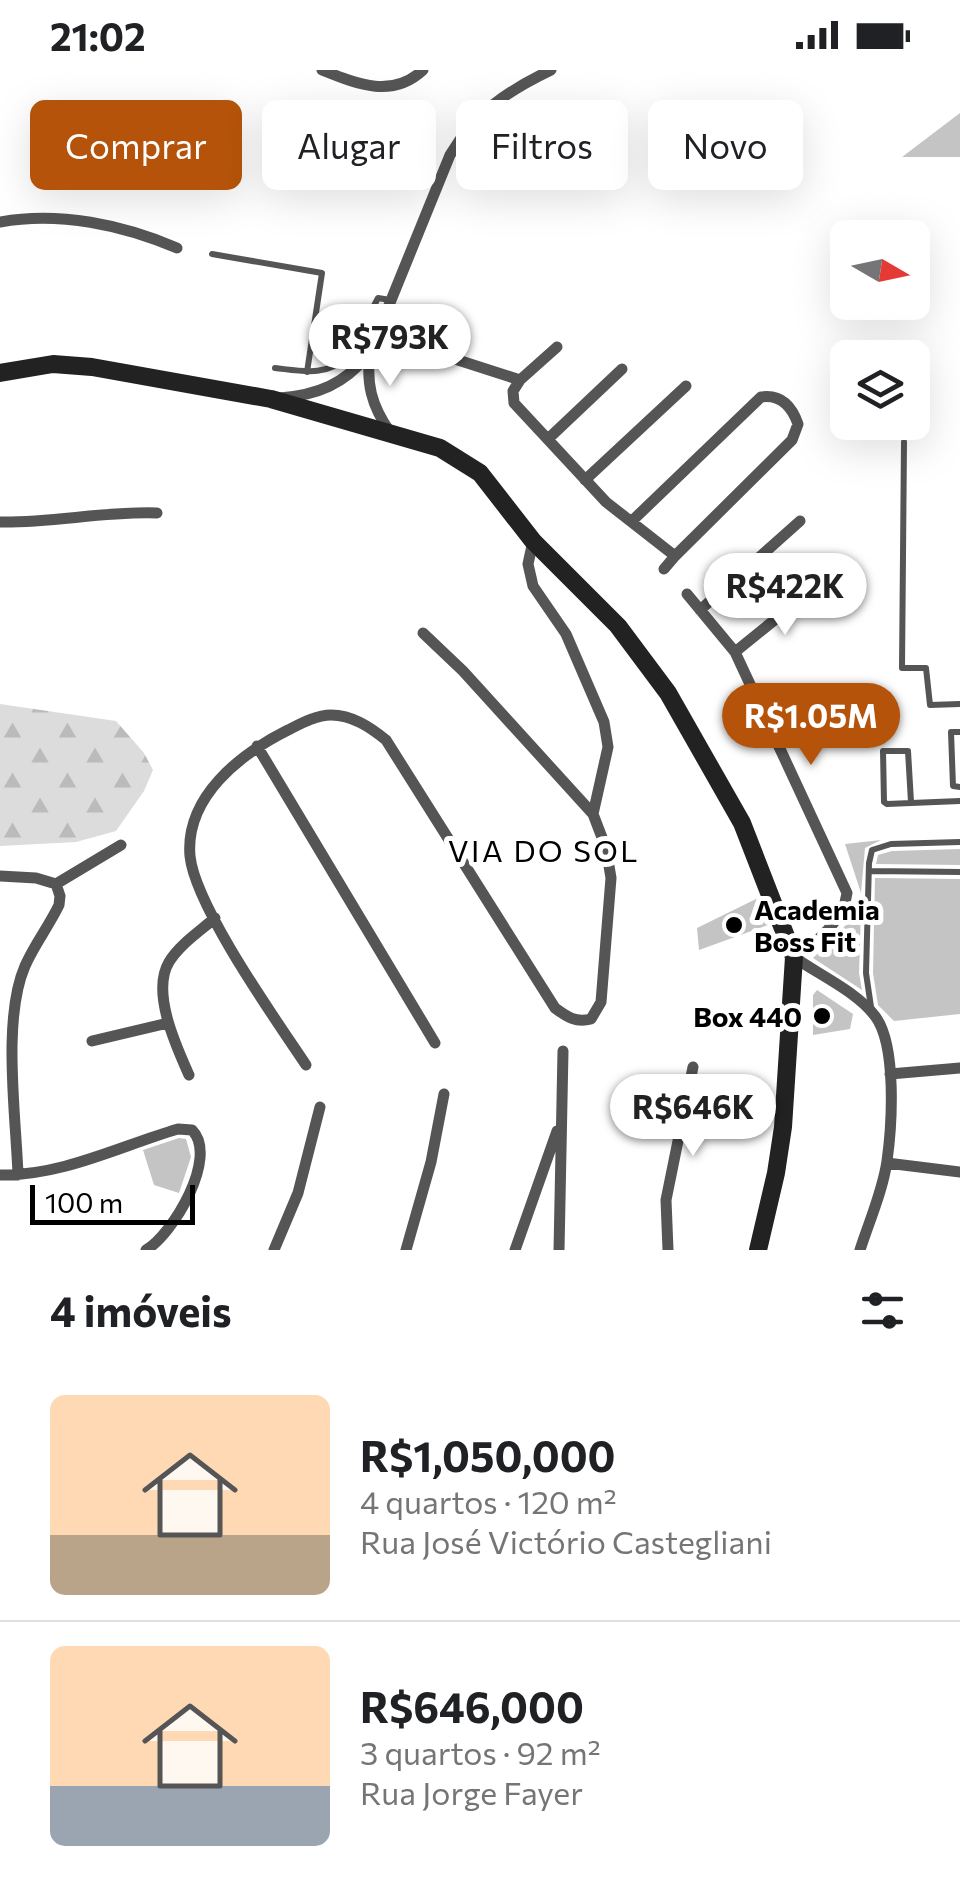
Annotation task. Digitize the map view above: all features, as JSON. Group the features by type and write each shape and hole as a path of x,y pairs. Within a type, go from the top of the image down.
{"street":[{"path":"322,70 368,86 388,88 406,84 423,70"},
{"path":"271,399 329,388 355,370 370,352 450,155 465,130 502,97 550,70"},
{"path":"0,222 61,219 118,228 177,248"},
{"path":"378,334 520,380"},
{"path":"558,347 520,380 512,391 514,402 606,502 674,556"},
{"path":"370,352 368,384 372,400 390,432"},
{"path":"0,373 53,364 92,367 271,399 440,448 480,473 534,541 618,626 668,692 742,823 794,957 782,1126 776,1173 758,1250"},
{"path":"548,439 622,369"},
{"path":"585,480 686,386"},
{"path":"633,520 761,397 785,402 798,424 792,440 664,569"},
{"path":"0,522 113,512 157,513"},
{"path":"700,610 800,520"},
{"path":"534,541 528,564 533,586 566,634 604,722 608,746 593,814"},
{"path":"735,652 809,592"},
{"path":"687,594 735,652 847,894 841,913 812,946 794,957"},
{"path":"306,1065 203,897 190,858 191,832 200,805 218,780 256,746 306,721 330,715 353,719 386,740 555,1008 581,1022 592,1019 602,1002 611,878 606,848 593,814 423,633"},
{"path":"256,746 435,1043"},
{"path":"0,876 36,878 56,884 121,845"},
{"path":"18,1175 16,994 25,967 59,905 56,884"},
{"path":"189,1075 168,1023 164,986 170,960 215,918"},
{"path":"794,957 873,1013 883,1028 890,1074 887,1163 860,1250"},
{"path":"92,1041 168,1023"},
{"path":"559,1250 563,1051"},
{"path":"668,1250 666,1200 693,1066"},
{"path":"890,1074 960,1068"},
{"path":"406,1250 431,1162 444,1094"},
{"path":"274,1250 298,1192 320,1107"},
{"path":"515,1250 562,1118"},
{"path":"0,1174 18,1175 108,1154 178,1129 197,1133 198,1162 182,1211 168,1233 146,1250"},
{"path":"887,1163 960,1172"}],"lane":[{"path":"212,254 322,272 307,372"},
{"path":"275,368 320,372 340,364 378,298 391,300"},
{"path":"904,442 902,668 926,668 930,705 960,704"},
{"path":"960,732 951,732 953,786 960,788"},
{"path":"911,802 908,752 883,750 884,802 911,802 960,802"},
{"path":"873,1013 866,973 869,855 882,845 960,842"},
{"path":"870,871 960,872"}],"green space":[{"path":"0,704 116,721 144,753 153,770 144,791 116,831 76,842 0,846"}],"building":[{"path":"960,113 960,157 902,157"},
{"path":"881,840 865,848 861,893 845,844"},
{"path":"960,849 960,865 876,864 878,855 892,851"},
{"path":"875,878 960,879 960,1014 894,1021 878,1005 873,973"},
{"name":"Academia Boss Fit","path":"758,898 768,925 699,950 697,928"},
{"path":"861,910 859,973 862,990 813,958"},
{"name":"Box 440","path":"817,990 853,1014 850,1029 813,1035 813,995"},
{"path":"186,1139 191,1157 179,1193 154,1185 143,1150"}],"place":[{"name":"Academia Boss Fit","path":"734,925"},
{"name":"Box 440","path":"822,1016"}],"district":[{"name":"VIA DO SOL","path":"544,849"}]}
